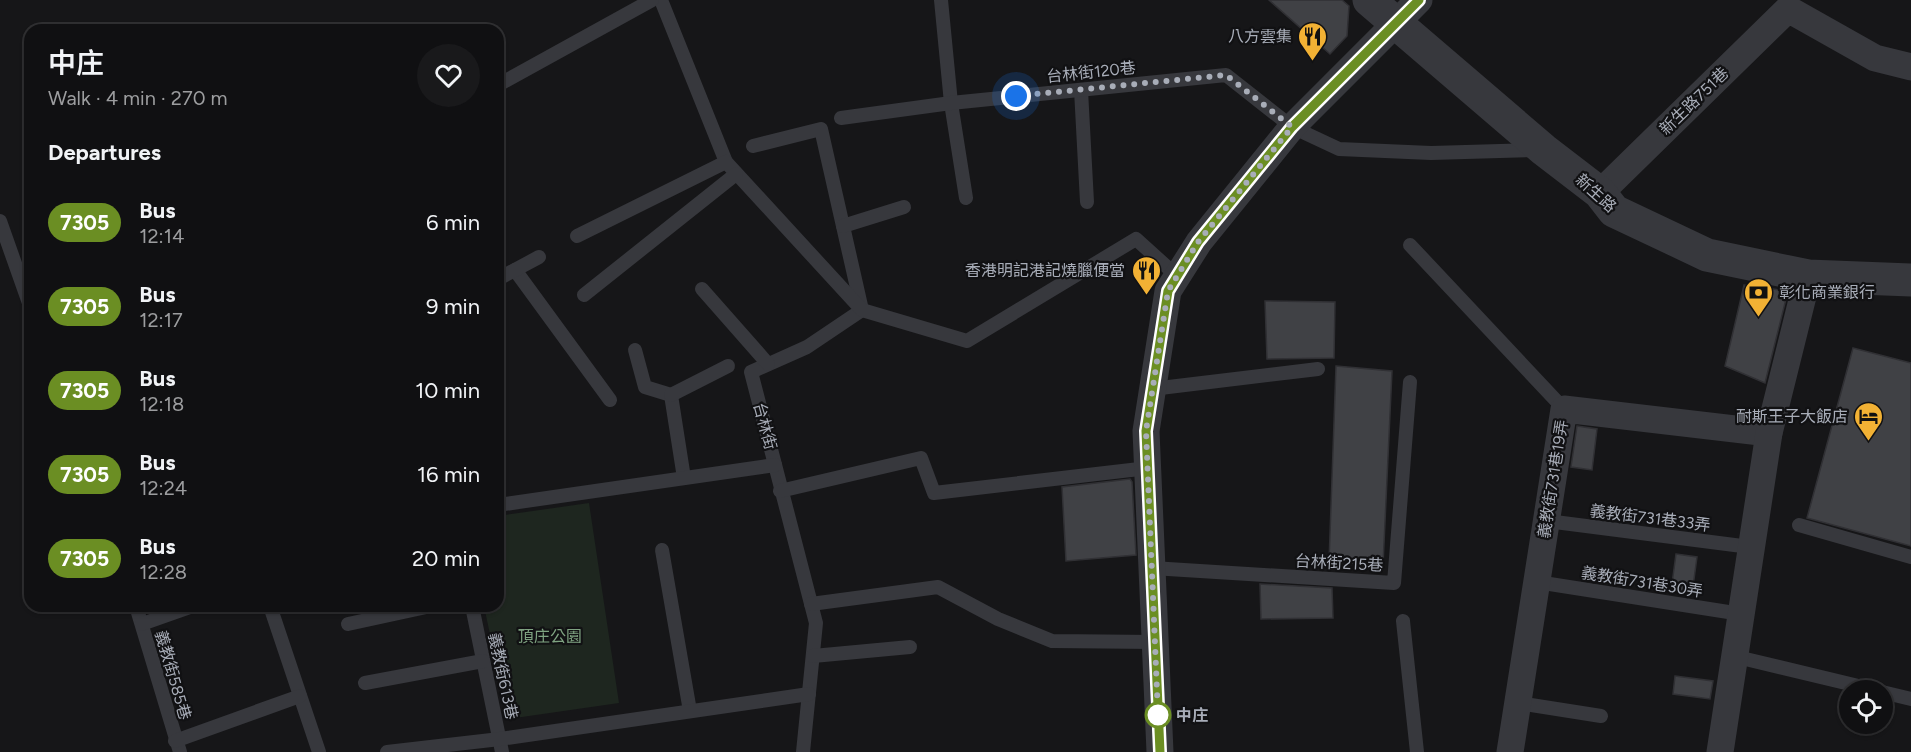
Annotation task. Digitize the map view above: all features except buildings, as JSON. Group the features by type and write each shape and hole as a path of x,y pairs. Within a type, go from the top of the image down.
{"street":[{"name":"新生路","path":"1369,0 1394,24 1416,38 1544,150 1600,193 1614,211 1707,255 1808,276 1911,280"},
{"path":"1160,752 1146,431 1168,291 1198,242 1292,127 1419,0"},
{"name":"新生路751巷","path":"1600,193 1788,9 1875,58 1911,67"},
{"path":"1720,752 1768,433 1808,276"},
{"name":"義教街731巷19弄","path":"1510,752 1564,409 1768,433"}],"lane":[{"path":"504,82 652,0"},
{"path":"661,0 726,162 862,310 967,341 1136,239 1177,276"},
{"path":"940,0 951,103 966,198"},
{"name":"台林街120巷","path":"841,118 951,103 1226,75 1292,127 1339,149 1431,153 1544,150"},
{"path":"1081,90 1088,202"},
{"path":"753,146 820,129 862,310"},
{"path":"578,236 726,162"},
{"path":"584,295 736,174"},
{"path":"843,226 904,207"},
{"path":"0,221 24,289"},
{"path":"1410,245 1564,409"},
{"path":"504,276 539,257"},
{"path":"515,270 610,400"},
{"path":"702,289 768,364"},
{"name":"台林街","path":"803,752 816,623 751,372 807,347 862,310"},
{"path":"634,350 645,387 671,395 728,366"},
{"path":"1152,389 1318,369"},
{"name":"台林街215巷","path":"1152,568 1394,583 1410,382"},
{"path":"671,395 684,478"},
{"path":"780,491 921,458 934,493 1148,468"},
{"path":"504,504 775,465"},
{"name":"義教街731巷33弄","path":"1546,521 1750,547"},
{"path":"1799,525 1911,557"},
{"path":"663,550 690,711"},
{"name":"義教街731巷30弄","path":"1537,582 1741,614"},
{"path":"811,604 938,587 998,619 1052,640 1155,642"},
{"name":"義教街585巷","path":"138,612 177,746"},
{"path":"142,624 176,612"},
{"path":"272,612 319,752"},
{"path":"348,624 403,612"},
{"name":"義教街613巷","path":"473,612 501,745"},
{"path":"1403,621 1417,752"},
{"path":"813,656 910,647"},
{"path":"1733,656 1839,681"},
{"path":"365,682 483,661"},
{"path":"387,752 501,745 690,711 809,694"},
{"path":"1893,695 1911,699"},
{"path":"177,746 300,696"},
{"path":"1518,703 1601,717"}],"green space":[{"name":"頂庄公園","path":"589,503 619,703 508,719 485,612 504,612 504,515"}],"bus line":[{"name":"7305","path":"1160,752 1146,431 1168,291 1198,242 1292,127 1419,0"}],"place":[{"name":"八方雲集","path":"1313,62"},
{"name":"香港明記港記燒臘便當","path":"1146,296"},
{"name":"彰化商業銀行","path":"1758,318"},
{"name":"耐斯王子大飯店","path":"1869,442"},
{"name":"中庄","path":"1158,715"}],"route":[{"path":"1016,96 1226,75 1292,127 1198,242 1168,291 1146,431 1158,715"}]}
